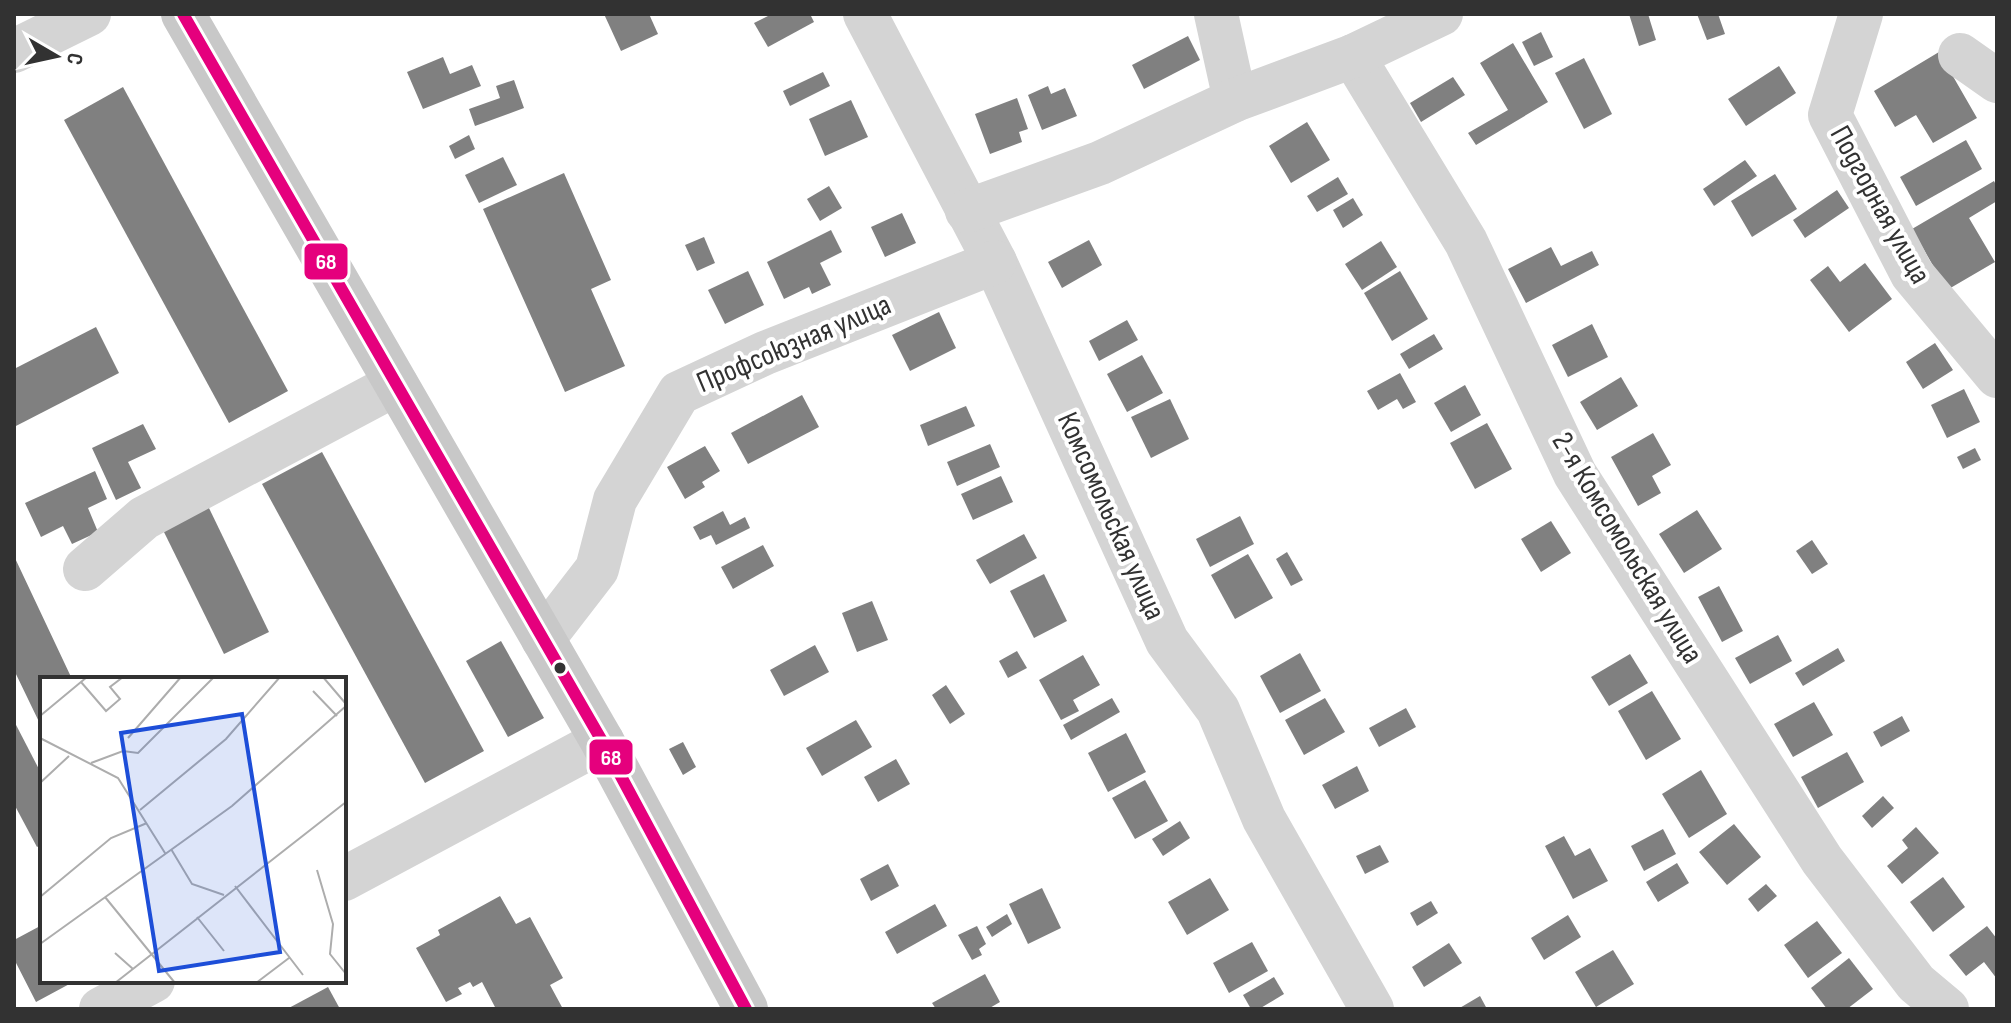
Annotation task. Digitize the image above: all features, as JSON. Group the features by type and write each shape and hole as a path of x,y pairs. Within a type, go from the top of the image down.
{"main road":[{"path":"183,14 602,741 746,1009"}],"street":[{"path":"14,51 89,14"},
{"name":"Комсомольская улица","path":"865,14 995,262 1167,641 1218,710 1264,819 1372,1009"},
{"path":"1216,14 1235,100"},
{"path":"967,211 1100,163 1235,100 1353,56 1441,14"},
{"name":"Подгорная улица","path":"1861,14 1830,115 1912,274 1997,376"},
{"path":"1960,55 1997,81"},
{"name":"2-я Комсомольская улица","path":"1353,56 1466,242 1575,474 1822,860 1916,983 1947,1009"},
{"name":"Профсоюзная улица","path":"543,639 597,569 615,500 679,393 765,353 995,262"},
{"path":"85,569 144,518 396,384"},
{"path":"346,878 602,741"},
{"path":"101,1009 149,983"}],"building":[{"path":"604,14 649,14 658,34 621,51"},
{"path":"772,14 810,14 814,22 768,47 754,23"},
{"path":"1629,14 1648,14 1656,40 1639,46"},
{"path":"1697,14 1718,14 1725,34 1707,40"},
{"path":"1541,32 1553,57 1534,66 1522,42"},
{"path":"1188,36 1200,60 1144,89 1132,65"},
{"path":"1513,43 1548,102 1476,145 1468,133 1508,110 1480,63"},
{"path":"1939,52 1977,118 1933,143 1916,115 1895,127 1874,91"},
{"path":"443,57 450,74 472,65 481,86 423,109 407,72"},
{"path":"1584,58 1612,114 1584,129 1555,73"},
{"path":"1779,66 1796,93 1746,126 1728,99"},
{"path":"823,72 830,86 790,106 783,91"},
{"path":"1453,77 1465,95 1421,122 1410,103"},
{"path":"514,80 524,108 475,126 469,109 500,98 496,86"},
{"path":"1048,86 1051,94 1065,88 1077,116 1042,130 1028,95"},
{"path":"123,87 288,391 229,423 64,120"},
{"path":"1017,98 1028,129 1019,132 1022,142 990,154 975,114"},
{"path":"851,100 868,137 825,156 809,119"},
{"path":"1307,122 1330,160 1291,183 1269,146"},
{"path":"469,135 475,149 455,159 449,146"},
{"path":"1966,140 1982,169 1916,206 1900,177"},
{"path":"503,157 517,185 479,203 465,175"},
{"path":"1745,160 1757,176 1714,206 1703,189"},
{"path":"564,173 611,280 591,289 625,366 565,392 483,209"},
{"path":"1775,174 1797,209 1752,237 1731,201"},
{"path":"1338,177 1348,194 1317,212 1307,196"},
{"path":"1994,181 1997,201 1969,218 1995,262 1947,290 1912,229"},
{"path":"829,186 842,208 820,221 807,199"},
{"path":"1837,190 1849,208 1805,238 1793,220"},
{"path":"1353,198 1363,215 1343,228 1333,210"},
{"path":"902,213 916,243 885,257 871,227"},
{"path":"831,230 842,252 820,263 831,285 812,294 809,287 784,299 767,262"},
{"path":"704,237 715,263 697,271 685,245"},
{"path":"1089,240 1102,265 1062,288 1048,262"},
{"path":"1381,241 1397,267 1362,290 1345,264"},
{"path":"1551,247 1561,266 1592,251 1599,265 1526,303 1508,269"},
{"path":"1865,263 1892,299 1849,332 1810,280 1828,266 1840,282"},
{"path":"748,271 764,305 725,324 708,290"},
{"path":"1400,271 1428,319 1392,341 1364,293"},
{"path":"939,312 956,348 910,371 892,335"},
{"path":"1127,320 1138,340 1099,361 1089,341"},
{"path":"1592,324 1608,357 1568,377 1552,345"},
{"path":"96,327 119,373 14,427 14,369"},
{"path":"1434,334 1443,349 1409,369 1400,354"},
{"path":"1935,343 1953,370 1923,389 1906,362"},
{"path":"1142,355 1163,393 1127,412 1107,374"},
{"path":"1400,373 1416,402 1403,409 1397,399 1378,410 1367,391"},
{"path":"1621,377 1638,406 1597,430 1580,402"},
{"path":"1465,385 1481,415 1451,432 1434,403"},
{"path":"1964,389 1980,422 1947,438 1931,405"},
{"path":"802,395 819,427 748,464 731,433"},
{"path":"1170,399 1189,439 1151,458 1131,417"},
{"path":"966,406 975,426 928,446 920,425"},
{"path":"1487,423 1512,469 1475,489 1450,443"},
{"path":"143,424 156,449 128,462 141,488 116,500 92,448"},
{"path":"1653,433 1671,465 1652,476 1661,493 1638,506 1611,457"},
{"path":"990,444 1000,467 957,486 947,462"},
{"path":"705,446 720,471 702,482 705,487 685,499 667,467"},
{"path":"1975,448 1981,460 1963,469 1957,457"},
{"path":"322,452 484,751 425,783 262,484"},
{"path":"95,471 107,499 88,508 98,532 72,544 63,526 41,537 25,503"},
{"path":"1001,476 1013,502 973,520 961,494"},
{"path":"208,506 269,632 224,654 162,528"},
{"path":"1697,510 1722,549 1684,573 1659,534"},
{"path":"723,511 730,525 745,517 750,528 716,545 711,535 700,540 693,527"},
{"path":"1240,516 1254,544 1210,567 1196,539"},
{"path":"1551,521 1571,553 1541,572 1521,539"},
{"path":"1024,534 1037,558 990,584 976,560"},
{"path":"1812,540 1828,564 1812,574 1796,551"},
{"path":"763,545 774,566 733,589 721,567"},
{"path":"1287,552 1303,580 1291,586 1276,559"},
{"path":"1248,554 1273,598 1235,619 1211,575"},
{"path":"14,556 71,677 40,677 40,724 14,670"},
{"path":"1044,574 1067,621 1034,638 1010,591"},
{"path":"1719,586 1743,631 1722,642 1698,597"},
{"path":"872,601 888,640 857,652 842,613"},
{"path":"1778,635 1792,661 1750,684 1735,658"},
{"path":"501,641 544,718 508,737 466,661"},
{"path":"815,645 829,672 784,696 770,670"},
{"path":"1838,648 1845,661 1803,686 1795,673"},
{"path":"1017,651 1027,668 1008,678 999,661"},
{"path":"1300,653 1321,691 1280,713 1260,676"},
{"path":"1630,654 1648,683 1609,706 1591,677"},
{"path":"1083,655 1100,685 1073,700 1079,711 1061,720 1039,680"},
{"path":"946,685 965,714 950,724 932,695"},
{"path":"1652,691 1681,739 1646,760 1618,711"},
{"path":"1112,698 1120,712 1071,740 1063,725"},
{"path":"1325,698 1345,732 1304,755 1285,720"},
{"path":"1814,702 1833,735 1793,757 1774,724"},
{"path":"1406,708 1416,727 1379,747 1369,728"},
{"path":"1902,716 1910,731 1881,747 1873,732"},
{"path":"856,720 872,747 822,776 806,748"},
{"path":"14,721 40,771 40,845 37,847 14,804"},
{"path":"1126,733 1146,772 1108,792 1088,753"},
{"path":"683,742 696,767 683,775 669,749"},
{"path":"1847,752 1864,782 1818,808 1801,777"},
{"path":"896,759 910,784 878,802 864,777"},
{"path":"1357,766 1369,791 1335,809 1322,785"},
{"path":"1701,770 1727,814 1689,838 1662,794"},
{"path":"1145,780 1168,821 1135,839 1112,798"},
{"path":"1883,796 1894,808 1872,828 1862,816"},
{"path":"1180,821 1190,838 1163,856 1152,839"},
{"path":"1734,824 1761,857 1727,885 1699,852"},
{"path":"1916,827 1939,853 1902,884 1887,866 1908,848 1902,840"},
{"path":"1663,829 1676,854 1644,871 1631,846"},
{"path":"1564,836 1575,856 1590,848 1608,881 1573,899 1545,846"},
{"path":"1380,845 1389,862 1365,874 1356,856"},
{"path":"1677,863 1689,883 1658,902 1646,882"},
{"path":"888,864 899,886 871,901 860,879"},
{"path":"1943,877 1965,907 1933,932 1910,902"},
{"path":"1210,878 1229,910 1187,935 1168,902"},
{"path":"1766,884 1777,896 1758,912 1748,899"},
{"path":"1042,888 1061,928 1028,944 1009,904"},
{"path":"500,896 516,924 530,917 563,978 550,985 563,1009 496,1009 482,982 473,987 470,982 458,988 462,994 446,1002 416,948 440,935 438,930"},
{"path":"1431,901 1438,913 1417,926 1410,913"},
{"path":"935,904 947,926 897,954 885,932"},
{"path":"1007,914 1012,924 992,937 986,927"},
{"path":"1568,915 1581,937 1544,960 1531,938"},
{"path":"1817,921 1842,953 1808,978 1784,945"},
{"path":"40,926 40,983 71,983 36,1002 14,959 14,940"},
{"path":"977,926 986,944 979,949 982,955 972,960 958,935"},
{"path":"1987,926 1997,939 1997,979 1984,962 1966,976 1949,955"},
{"path":"1252,942 1268,971 1229,993 1213,963"},
{"path":"1449,943 1462,963 1424,987 1412,967"},
{"path":"1613,950 1634,984 1596,1007 1575,972"},
{"path":"1849,958 1873,989 1847,1009 1827,1009 1811,988"},
{"path":"985,974 1000,1002 988,1009 936,1009 932,1003"},
{"path":"1274,977 1284,994 1259,1009 1251,1009 1243,995"},
{"path":"328,987 340,1009 287,1009"},
{"path":"1480,996 1487,1009 1458,1009"}],"transit line":[{"name":"68","path":"183,14 602,741 746,1009"}]}
